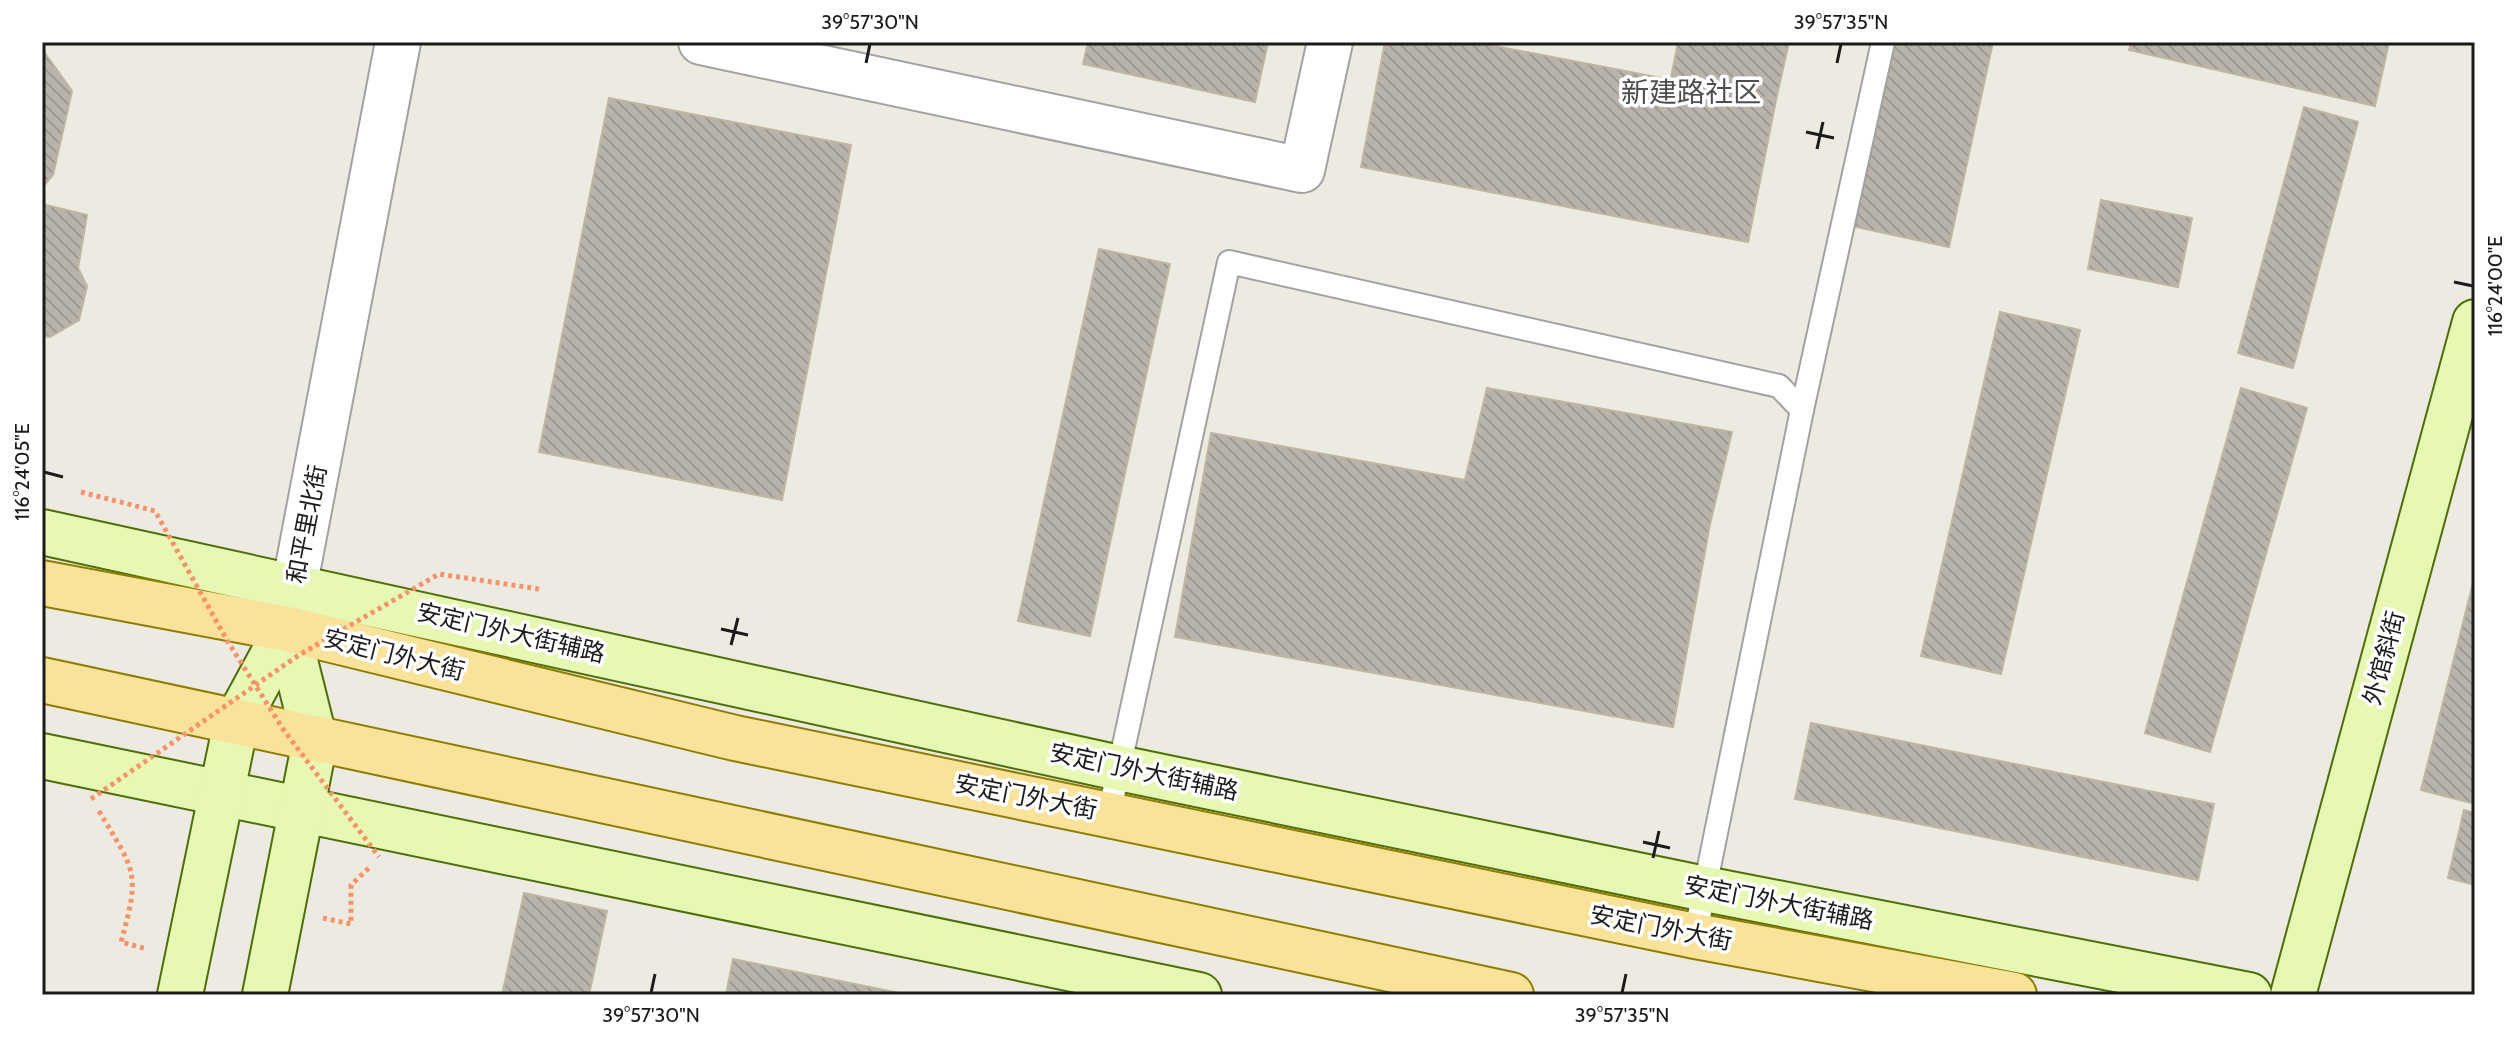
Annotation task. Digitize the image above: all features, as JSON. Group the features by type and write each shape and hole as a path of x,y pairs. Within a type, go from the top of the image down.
{"main road":[{"name":"安定门外大街","path":"42,583 287,629 735,738 1695,936 2014,995"},
{"path":"42,680 315,741 1511,995"}],"street":[{"name":"和平里北街","path":"180,995 236,723 287,629 398,42"},
{"path":"701,42 1302,170 1330,42"},
{"name":"外馆斜街","path":"2293,995 2472,341"},
{"name":"安定门外大街辅路","path":"42,532 1119,768 1705,889 2249,995"},
{"path":"265,995 315,741 287,629"},
{"path":"42,756 1199,995"}],"lane":[{"path":"1695,936 1802,410 1883,42"},
{"path":"1109,814 1229,262 1779,386 1802,410"}],"path":[{"path":"81,492 155,511 283,729 379,857 392,859"},
{"path":"91,799 299,655 439,574 539,589"},
{"path":"78,796 91,799 132,867 134,897 121,942"},
{"path":"351,924 351,885 379,857"}],"building":[{"path":"1088,42 1268,42 1255,102 1083,64"},
{"path":"1385,42 1474,42 1776,100 1748,242 1361,167"},
{"path":"1678,42 1789,42 1776,100 1671,78"},
{"path":"1872,42 1993,42 1949,247 1833,222"},
{"path":"2131,42 2389,42 2375,106 2129,50"},
{"path":"42,49 72,91 53,175 42,188"},
{"path":"609,98 851,145 782,500 539,452"},
{"path":"2304,107 2358,122 2293,368 2238,353"},
{"path":"2101,200 2192,218 2178,287 2088,269"},
{"path":"42,204 87,215 78,268 87,286 79,320 50,337 42,336"},
{"path":"1099,249 1170,264 1090,636 1018,621"},
{"path":"2000,312 2080,330 2001,674 1921,656"},
{"path":"1487,388 1732,432 1710,524 1673,727 1175,637 1211,433 1465,480"},
{"path":"2241,388 2307,408 2210,752 2145,733"},
{"path":"2475,575 2475,804 2421,790"},
{"path":"1811,723 2214,804 2198,880 1795,799"},
{"path":"2464,810 2475,813 2475,885 2448,878"},
{"path":"524,893 607,911 589,995 502,995"},
{"path":"733,959 909,995 726,995"}],"district":[{"name":"新建路社区","path":"1691,92"}]}
